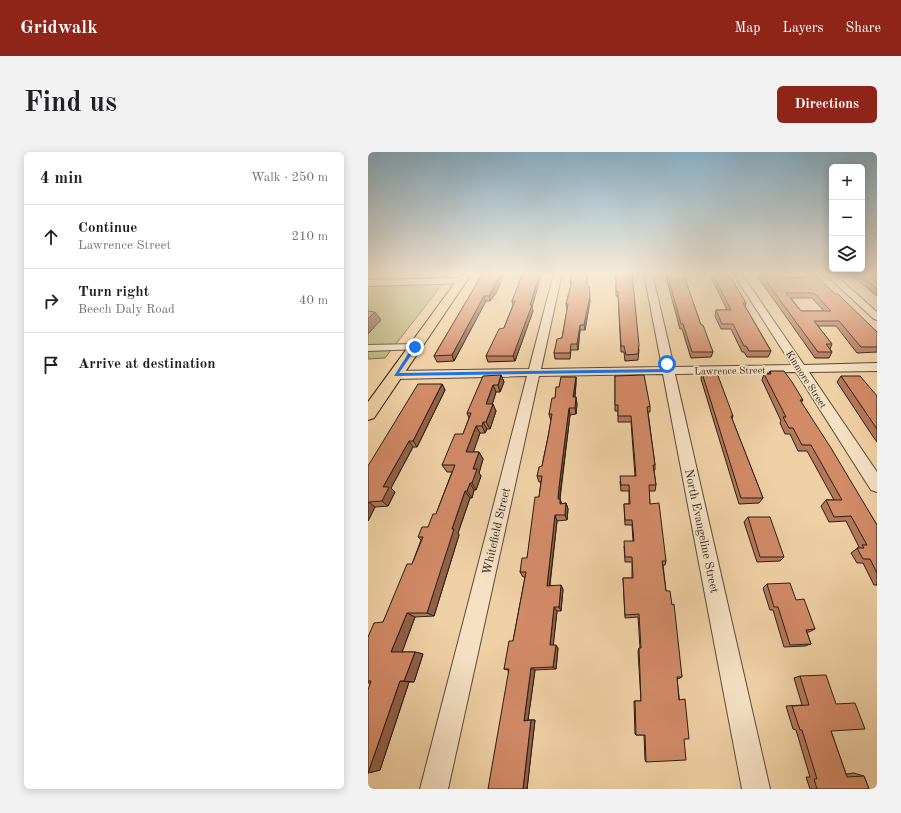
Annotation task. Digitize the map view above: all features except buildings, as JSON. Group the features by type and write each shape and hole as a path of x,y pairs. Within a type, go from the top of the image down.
{"main road":[{"path":"368,414 446,303"}],"street":[{"name":"Whitefield Street","path":"434,789 551,303"},
{"name":"North Evangeline Street","path":"654,303 756,789"},
{"name":"Kinmore Street","path":"757,303 877,486"},
{"path":"861,303 877,317"},
{"path":"368,348 415,347"},
{"name":"Lawrence Street","path":"395,375 877,366"}],"shaded area":[{"path":"368,303 428,303 385,358 368,359"}],"route":[{"path":"415,347 395,375 668,371 667,364"}]}
